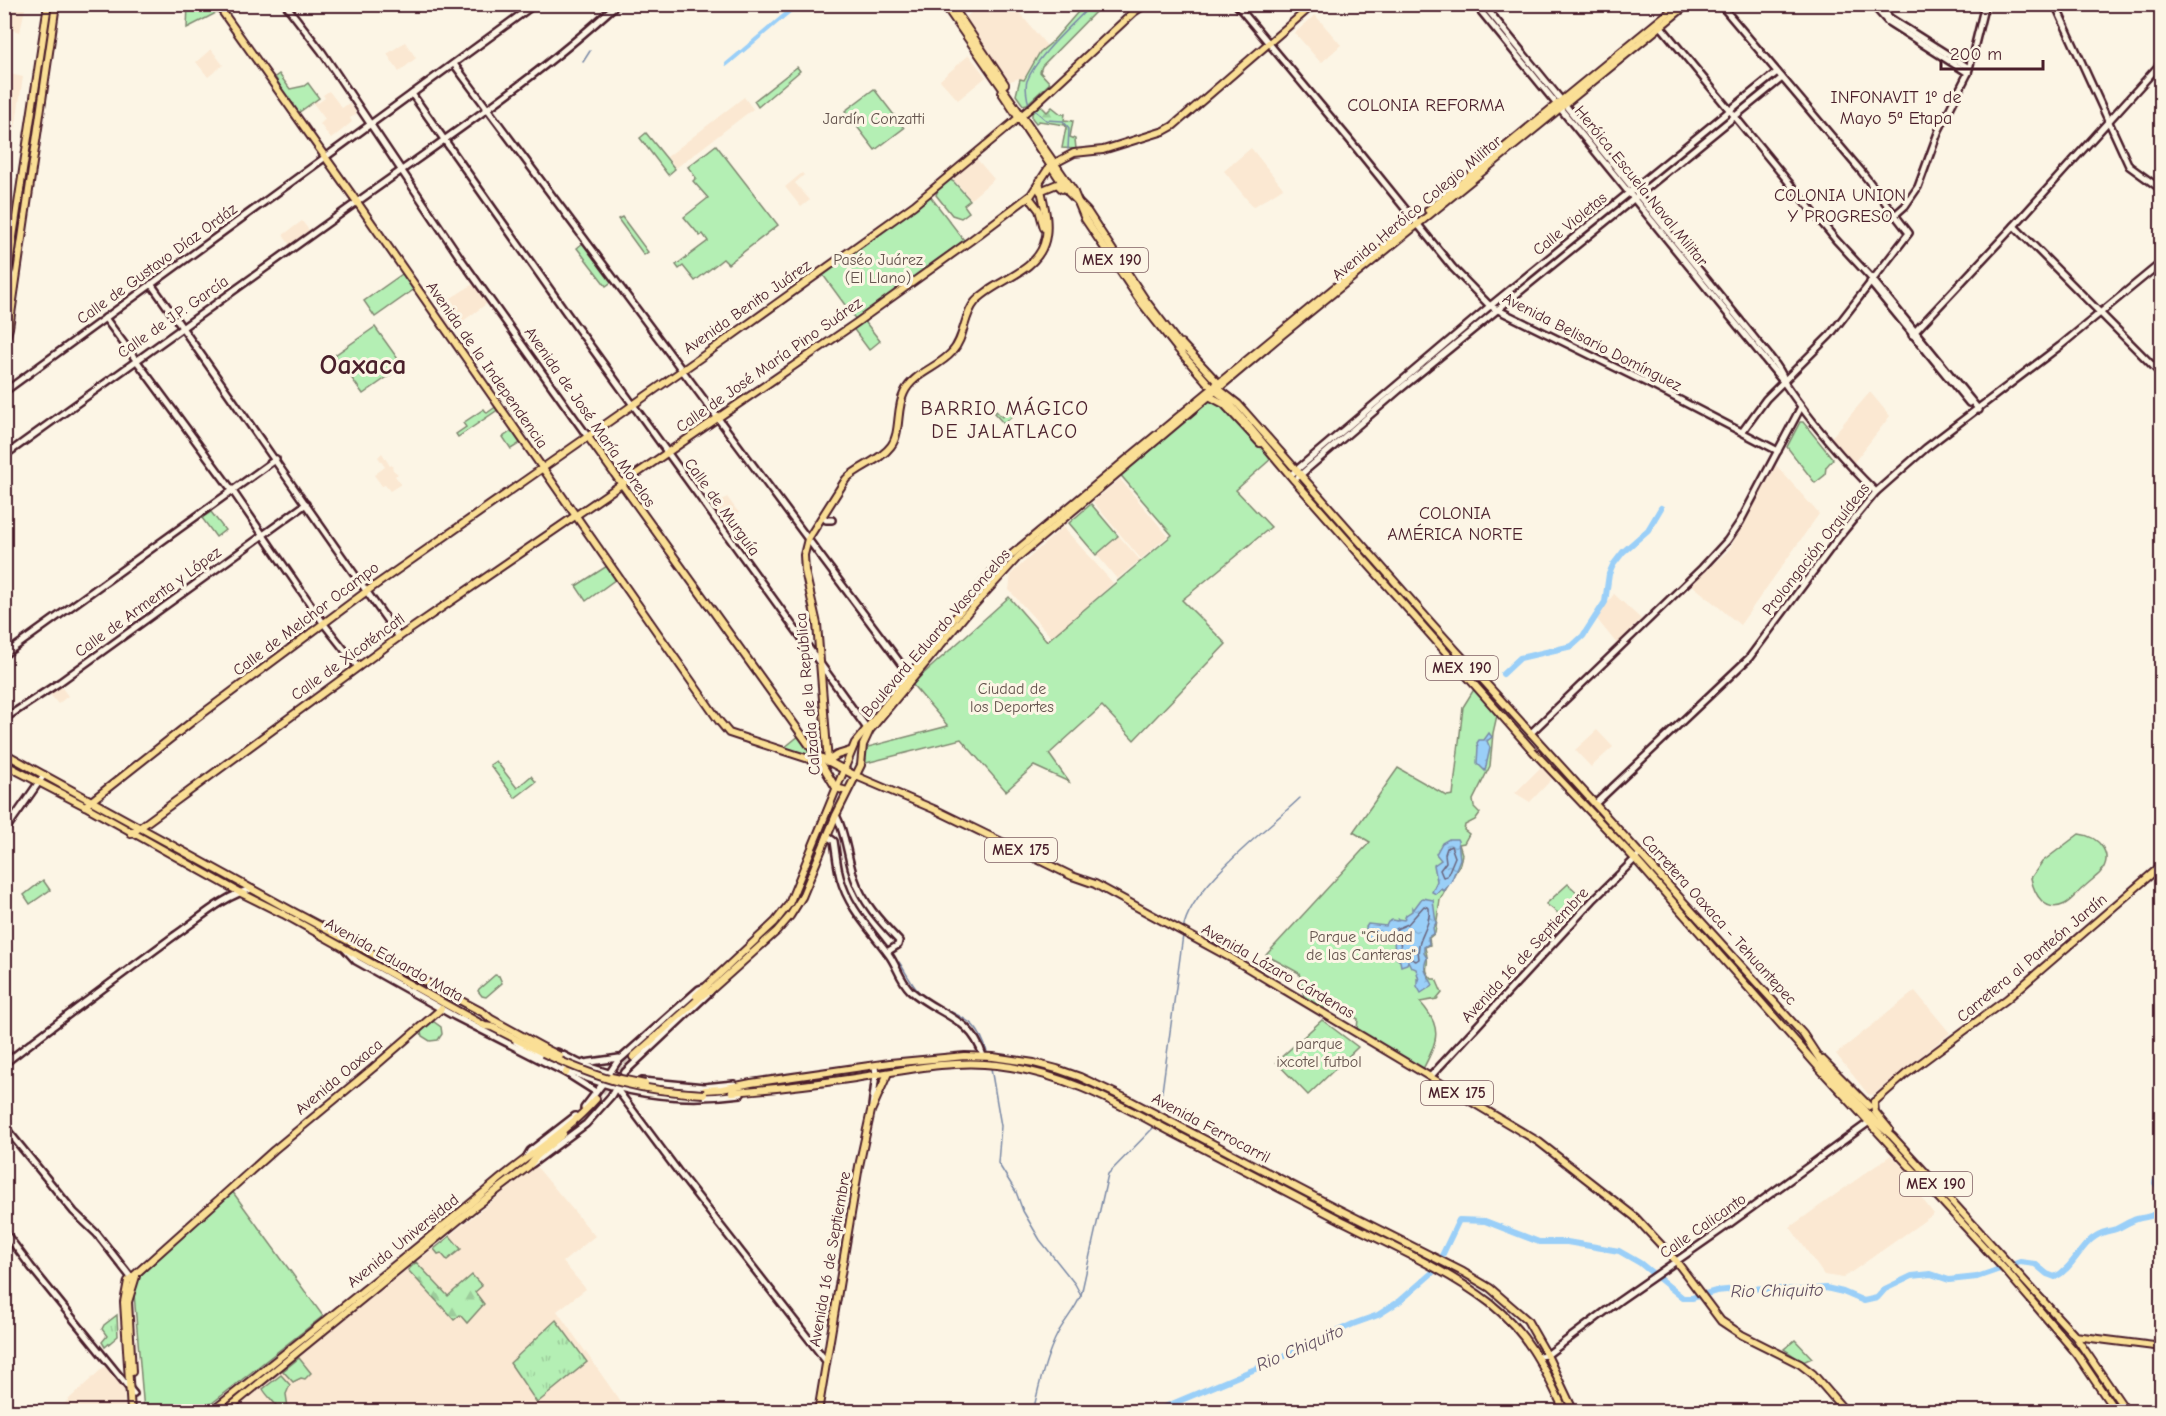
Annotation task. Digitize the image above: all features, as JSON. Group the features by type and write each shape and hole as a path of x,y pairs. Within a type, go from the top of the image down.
{"main road":[{"path":"4,297 48,4"},
{"path":"4,346 15,287 56,4"},
{"name":"Avenida de la Independencia","path":"217,4 729,734 804,756"},
{"name":"MEX 190","path":"944,4 1053,165 1073,190 1083,216 1137,297 1165,334 1218,388 1265,445"},
{"path":"951,4 1020,105 1031,107"},
{"path":"1134,12 1136,4"},
{"name":"Avenida Benito Juárez","path":"543,467 914,205 1020,117 1134,12 1146,4"},
{"path":"1053,165 1074,153 1103,150 1164,131 1173,126 1314,4"},
{"name":"Avenida Heróico Colegio Militar","path":"1659,24 1679,4"},
{"name":"Avenida Heróico Colegio Militar","path":"1218,388 1416,222 1659,24 1688,4"},
{"path":"994,67 994,76"},
{"name":"Calle de José María Pino Suárez","path":"575,514 863,317 1030,196 1053,165"},
{"path":"1039,181 1048,229 1045,238"},
{"path":"1045,238 1039,210 1030,196 1057,184 1083,216"},
{"name":"MEX 190","path":"1078,203 1087,211 1141,293 1176,340"},
{"name":"Calzada de la República","path":"831,802 828,743 815,609 808,590 804,563 808,539 846,479 853,472 887,451 893,443 904,391 918,377 953,351 961,338 972,306 983,294 1027,266 1042,249 1045,238"},
{"path":"1165,334 1186,348 1218,388"},
{"name":"MEX 190","path":"1218,388 1238,404 1281,455"},
{"name":"Boulevard Eduardo Vasconcelos","path":"707,989 777,931 790,916 802,897 836,814 856,776 863,757 863,745 870,730 994,569 1218,388"},
{"path":"1209,395 1224,404 1256,440 1281,455"},
{"name":"Boulevard Eduardo Vasconcelos","path":"707,989 776,922 795,893 850,751 866,727 1018,557 1209,395"},
{"name":"Avenida de José María Morelos","path":"588,436 812,749 818,756 828,761"},
{"name":"Carretera Oaxaca - Tehuantepec","path":"1265,445 1642,854 1803,1034 1826,1070 1868,1107"},
{"name":"Carretera Oaxaca - Tehuantepec","path":"1281,455 1295,476 1340,530 1533,750 1635,859 1796,1041 1868,1107 1871,1120 2006,1267 2075,1336 2127,1412"},
{"name":"Calle de Melchor Ocampo","path":"85,806 194,720 366,591 543,467"},
{"name":"Calle de Xicoténcatl","path":"131,834 399,637 575,514"},
{"path":"828,743 831,752 837,755"},
{"path":"804,756 808,755 812,749"},
{"path":"828,761 850,751"},
{"path":"4,753 34,769"},
{"path":"804,756 820,763 836,788 848,791"},
{"path":"4,758 34,769"},
{"name":"Avenida Lázaro Cárdenas","path":"828,761 1072,876 1095,884 1183,932 1539,1142 1635,1216 1676,1261 1715,1316 1728,1327 1806,1368 1846,1412"},
{"name":"Avenida Eduardo Mata","path":"4,764 344,947 485,1026 543,1050"},
{"name":"Avenida Eduardo Mata","path":"34,769 484,1013 543,1050 585,1072 652,1090 705,1092"},
{"name":"Carretera al Panteón Jardín","path":"1868,1107 1906,1074 2007,999 2162,866"},
{"path":"795,893 802,897"},
{"path":"354,954 359,948 380,957"},
{"path":"630,1056 707,989"},
{"name":"Avenida Oaxaca","path":"132,1279 137,1272 255,1167 441,1009"},
{"path":"1796,1041 1818,1058"},
{"path":"1815,1050 1820,1052 1864,1096 1868,1107 1875,1112 1892,1136"},
{"name":"Avenida Ferrocarril","path":"705,1092 751,1083 876,1070 888,1073 989,1060 1061,1078 1095,1092 1433,1268 1490,1303 1524,1335 1538,1356 1565,1412"},
{"name":"Avenida Ferrocarril","path":"705,1092 766,1089 876,1070 900,1062 989,1060 1057,1069 1127,1099 1490,1288 1527,1320 1547,1355 1574,1412"},
{"name":"Avenida 16 de Septiembre","path":"818,1412 849,1223 871,1111 888,1073"},
{"name":"Avenida Universidad","path":"224,1412 252,1384 598,1098"},
{"name":"Avenida Universidad","path":"211,1412 252,1384 529,1166 598,1098"},
{"name":"Carretera Oaxaca - Tehuantepec","path":"1871,1120 1892,1136 2006,1267 2077,1354 2116,1412"},
{"path":"1394,1248 1398,1240"},
{"path":"132,1279 128,1281 124,1302 133,1412"},
{"path":"2075,1336 2162,1347"},
{"path":"2097,1382 2105,1378"}],"street":[{"path":"223,12 231,4"},
{"name":"Avenida de José María Morelos","path":"285,4 588,436"},
{"name":"Calle de Gustavo Díaz Ordáz","path":"4,392 535,4"},
{"name":"Calle de J.P. García","path":"4,456 488,108 568,49 617,4"},
{"name":"Avenida Belisario Domínguez","path":"1236,4 1453,268 1490,306 1778,450"},
{"name":"Heróica Escuela Naval Militar","path":"1475,4 1758,343 1801,407 1853,470 1876,492"},
{"name":"Heróica Escuela Naval Militar","path":"1483,4 1561,105"},
{"path":"1720,4 1896,214 1909,233 1830,335 1766,399 1742,432"},
{"path":"1872,4 1886,20 1905,29"},
{"path":"1878,4 1888,17 1968,70"},
{"path":"1896,214 1905,206 1918,187 1939,130 1968,70 1985,4"},
{"path":"2055,4 2129,166 2162,190"},
{"path":"1659,24 1978,411"},
{"path":"1914,333 2162,62"},
{"path":"454,64 911,677"},
{"name":"Calle Violetas","path":"1295,476 1497,311 1777,72"},
{"name":"Calle Violetas","path":"1295,476 1490,306 1782,78"},
{"name":"Calle de Murguía","path":"412,94 666,452 866,727"},
{"path":"2014,226 2162,375"},
{"name":"Prolongación Orquídeas","path":"1596,803 1749,658 1839,537 1876,492 1926,448 1978,411 2162,262"},
{"path":"9,267 15,287"},
{"path":"151,284 399,637"},
{"path":"105,318 231,490 324,624 358,667"},
{"path":"1531,733 1687,583 1727,541 1801,407"},
{"path":"4,655 276,459"},
{"name":"Calle de Armenta y López","path":"4,719 60,682 306,504"},
{"path":"823,516 826,520 832,520"},
{"path":"4,832 44,775"},
{"path":"836,814 843,827 860,894 880,921 899,941 898,945 887,952"},
{"path":"827,836 834,841 840,877 850,903 887,952 906,986 921,999 956,1019 974,1036 989,1060"},
{"name":"Avenida 16 de Septiembre","path":"1430,1077 1593,900 1642,854"},
{"path":"4,1064 187,928 239,892 252,889"},
{"path":"344,947 345,951 356,961 441,1009 566,1072"},
{"name":"Avenida Ferrocarril","path":"484,1013 578,1062 621,1077 704,1087 751,1083"},
{"path":"485,1026 566,1072 598,1098"},
{"path":"578,1062 592,1063 630,1056"},
{"path":"598,1098 614,1066 630,1056"},
{"path":"598,1098 616,1088 630,1056"},
{"path":"590,1079 596,1077 598,1070 592,1063"},
{"name":"Avenida 16 de Septiembre","path":"871,1111 876,1070"},
{"name":"Avenida Ferrocarril","path":"566,1072 616,1088 681,1098 739,1094 766,1089"},
{"path":"632,1090 628,1085 634,1080"},
{"path":"616,1088 695,1194 826,1361"},
{"name":"Calle Calicanto","path":"1547,1355 1871,1120"},
{"path":"4,1126 79,1216 97,1233 132,1279"},
{"path":"4,1231 132,1392"},
{"path":"1538,1356 1547,1355"}],"shaded area":[{"path":"6,5 22,5 25,8 20,32 5,28"},
{"path":"980,5 1013,5 1047,46 1044,50 1041,49 1023,80 1020,78 1007,82 965,18"},
{"path":"1315,15 1341,45 1321,63 1295,33"},
{"path":"405,42 416,58 399,72 387,54"},
{"path":"211,49 223,65 208,77 196,62"},
{"path":"969,55 986,77 958,100 940,80"},
{"path":"4,73 23,77 5,195"},
{"path":"329,91 342,108 349,103 357,114 350,118 352,122 331,139 320,124 325,119 313,103 316,100 318,103 325,98 323,95"},
{"path":"744,97 753,109 676,168 667,157"},
{"path":"1251,148 1283,188 1253,207 1224,171"},
{"path":"975,157 994,179 971,199 952,178"},
{"path":"802,173 804,175 795,183 810,200 801,207 785,187"},
{"path":"302,221 311,233 291,247 283,235"},
{"path":"475,283 489,302 451,330 442,318 455,308 451,298"},
{"path":"1870,392 1890,416 1852,465 1830,439"},
{"path":"382,453 398,474 395,476 401,484 390,491 385,485 382,486 374,475 385,467 378,457"},
{"path":"1776,465 1819,514 1740,625 1691,584 1729,550"},
{"path":"1120,479 1168,536 1141,559 1093,502"},
{"path":"727,497 739,513 722,526 710,510"},
{"path":"1063,527 1113,583 1052,638 1009,590 1011,574"},
{"path":"1119,536 1140,560 1117,579 1097,555"},
{"path":"1614,594 1641,619 1617,644 1596,618"},
{"path":"60,685 68,696 58,704 49,693"},
{"path":"1597,730 1613,747 1591,767 1575,750"},
{"path":"1542,766 1553,778 1530,802 1515,793"},
{"path":"1915,991 1950,1033 1873,1095 1868,1094 1836,1054"},
{"path":"1891,1155 1926,1190 1920,1196 1934,1214 1843,1278 1824,1275 1790,1227"},
{"path":"536,1166 595,1236 563,1262 586,1289 557,1311 627,1411 230,1412"},
{"path":"105,1366 124,1388 125,1411 56,1411"}],"green space":[{"path":"188,5 215,5 220,11 187,28"},
{"path":"1084,5 1102,5 1042,66 1040,72 1050,83 1023,105 1016,95 1020,79 1024,80 1040,52 1051,43"},
{"path":"797,67 800,71 758,107 754,101"},
{"path":"279,74 290,89 308,83 319,98 298,113 275,77"},
{"name":"Jardín Conzatti","path":"874,89 904,128 875,150 845,111"},
{"path":"1040,105 1047,112 1052,107 1061,114 1065,114 1064,120 1073,121 1070,137 1075,139 1076,149 1062,148 1065,125 1039,121 1036,123 1032,118 1032,113"},
{"path":"646,133 675,169 668,175 640,138"},
{"path":"716,145 778,225 728,264 723,259 695,281 683,266 679,269 676,265 708,241 703,234 700,236 684,217 708,198 693,181 696,178 688,167"},
{"path":"949,179 970,200 964,205 969,212 961,218 952,215 936,195"},
{"name":"Paséo Juárez (El Llano)","path":"930,196 964,240 856,320 823,275"},
{"path":"622,217 648,252 644,255 618,219"},
{"path":"584,242 613,281 606,286 577,248"},
{"path":"405,272 416,288 375,317 364,301"},
{"path":"863,319 880,341 869,350 852,327"},
{"path":"375,327 403,366 363,394 335,355"},
{"name":"Ciudad de los Deportes","path":"1215,396 1272,458 1236,490 1271,527 1182,600 1226,644 1134,740 1102,706 1049,754 1069,782 1034,766 1006,791 961,739 862,764 864,748 948,726 912,684 1009,597 1047,641 1172,535 1118,472"},
{"path":"1014,405 1020,409 1004,424 994,413 996,411 1002,417"},
{"path":"497,406 499,409 458,437 456,434 466,427 463,423 484,409 487,413"},
{"path":"1800,422 1803,422 1833,459 1826,467 1825,475 1815,483 1787,447"},
{"path":"513,430 522,442 511,449 503,437"},
{"path":"1091,504 1118,536 1096,555 1069,523"},
{"path":"211,512 225,530 216,537 202,518"},
{"path":"607,566 616,579 586,601 576,586"},
{"name":"Parque \"Ciudad de las Canteras\"","path":"1476,686 1498,711 1490,766 1473,800 1474,807 1480,813 1475,820 1465,825 1464,830 1469,834 1464,843 1459,844 1462,854 1460,864 1440,900 1435,933 1429,938 1430,945 1425,947 1427,972 1432,979 1436,979 1442,993 1437,999 1420,1002 1432,1019 1436,1034 1435,1042 1423,1069 1357,1029 1358,1019 1330,1004 1320,1011 1305,1002 1299,973 1266,955 1370,842 1353,832 1398,768 1447,796 1453,795 1463,707"},
{"path":"800,735 820,760 784,748"},
{"path":"496,761 517,788 531,776 536,782 515,798 490,765"},
{"path":"2079,834 2093,838 2103,848 2106,860 2104,866 2100,873 2067,903 2058,906 2046,904 2038,896 2031,878 2042,862"},
{"path":"43,880 50,890 30,904 24,895"},
{"path":"1568,884 1587,902 1569,921 1546,904"},
{"path":"495,975 499,976 502,983 486,997 482,996 479,989"},
{"name":"parque ixcotel futbol","path":"1322,1020 1358,1047 1308,1095 1276,1062"},
{"path":"426,1022 434,1022 441,1027 442,1034 438,1040 430,1041 422,1036 420,1028"},
{"path":"232,1191 323,1316 202,1411 144,1411 133,1282"},
{"path":"450,1236 461,1249 447,1260 434,1249"},
{"path":"416,1262 448,1296 472,1275 482,1286 475,1292 484,1304 467,1323 460,1315 454,1320 408,1270"},
{"path":"117,1315 118,1336 105,1347 102,1342 107,1336 102,1329"},
{"path":"556,1320 587,1362 537,1403 510,1363"},
{"path":"1795,1340 1812,1358 1803,1362 1784,1349"},
{"path":"299,1358 311,1373 305,1379 301,1378 293,1382 283,1371"},
{"path":"281,1375 290,1385 286,1394 288,1408 284,1411 279,1411 263,1389"}],"water":[{"path":"1489,733 1492,737 1487,741 1490,748 1485,771 1477,763 1477,743 1479,740 1484,740"},
{"path":"1449,839 1457,839 1460,859 1451,882 1444,891 1441,889 1436,894 1432,892 1437,881 1434,865 1441,860 1436,854 1442,843"},
{"path":"1422,898 1433,900 1436,923 1433,928 1434,933 1428,937 1429,944 1424,947 1427,958 1425,969 1433,985 1421,993 1417,986 1417,979 1419,980 1416,969 1411,967 1408,961 1407,964 1401,966 1400,961 1395,957 1394,938 1391,933 1385,937 1367,940 1366,927 1368,924 1386,926 1392,920 1404,920 1406,915 1412,911 1412,907 1414,909"}],"waterway":[{"path":"727,64 798,4"},
{"path":"1029,104 1026,84 1032,71 1047,51 1092,4"},
{"path":"583,62 590,51"},
{"path":"1032,108 1046,120 1063,121 1069,128 1068,149"},
{"path":"1503,674 1520,658 1572,646 1583,636 1605,602 1609,574 1613,565 1623,552 1648,530 1661,508"},
{"path":"1183,930 1188,913 1214,877 1300,798"},
{"path":"1159,1114 1183,935"},
{"path":"899,962 923,996 972,1025 978,1032 988,1055"},
{"path":"991,1068 1001,1126 998,1163 1016,1192 1023,1211 1040,1240 1081,1295 1050,1350 1033,1412"},
{"path":"1081,1295 1108,1174 1154,1127"},
{"name":"Rio Chiquito","path":"2162,1175 2158,1176 2155,1183 2162,1192"},
{"name":"Rio Chiquito","path":"1438,1264 1459,1220 1485,1221 1539,1242 1567,1242 1619,1251 1640,1263 1683,1298 1692,1298 1716,1291 1748,1288 1801,1290 1826,1288 1864,1301 1877,1298 1885,1289 1912,1276 1931,1274 1949,1280 1977,1277 2020,1262 2035,1264 2047,1274 2055,1277 2062,1273 2095,1237 2134,1220 2153,1215 2162,1208"},
{"name":"Rio Chiquito","path":"1153,1412 1378,1315 1400,1301 1432,1273 1436,1266"}],"tunnel":[{"path":"596,1099 631,1054"}],"district":[{"name":"COLONIA REFORMA","path":"1426,105"},
{"name":"INFONAVIT 1º de Mayo 5ª Etapa","path":"1896,107"},
{"name":"COLONIA UNION Y PROGRESO","path":"1840,205"},
{"name":"Oaxaca","path":"363,365"},
{"name":"BARRIO MÁGICO DE JALATLACO","path":"1005,420"},
{"name":"COLONIA AMÉRICA NORTE","path":"1455,523"}]}
